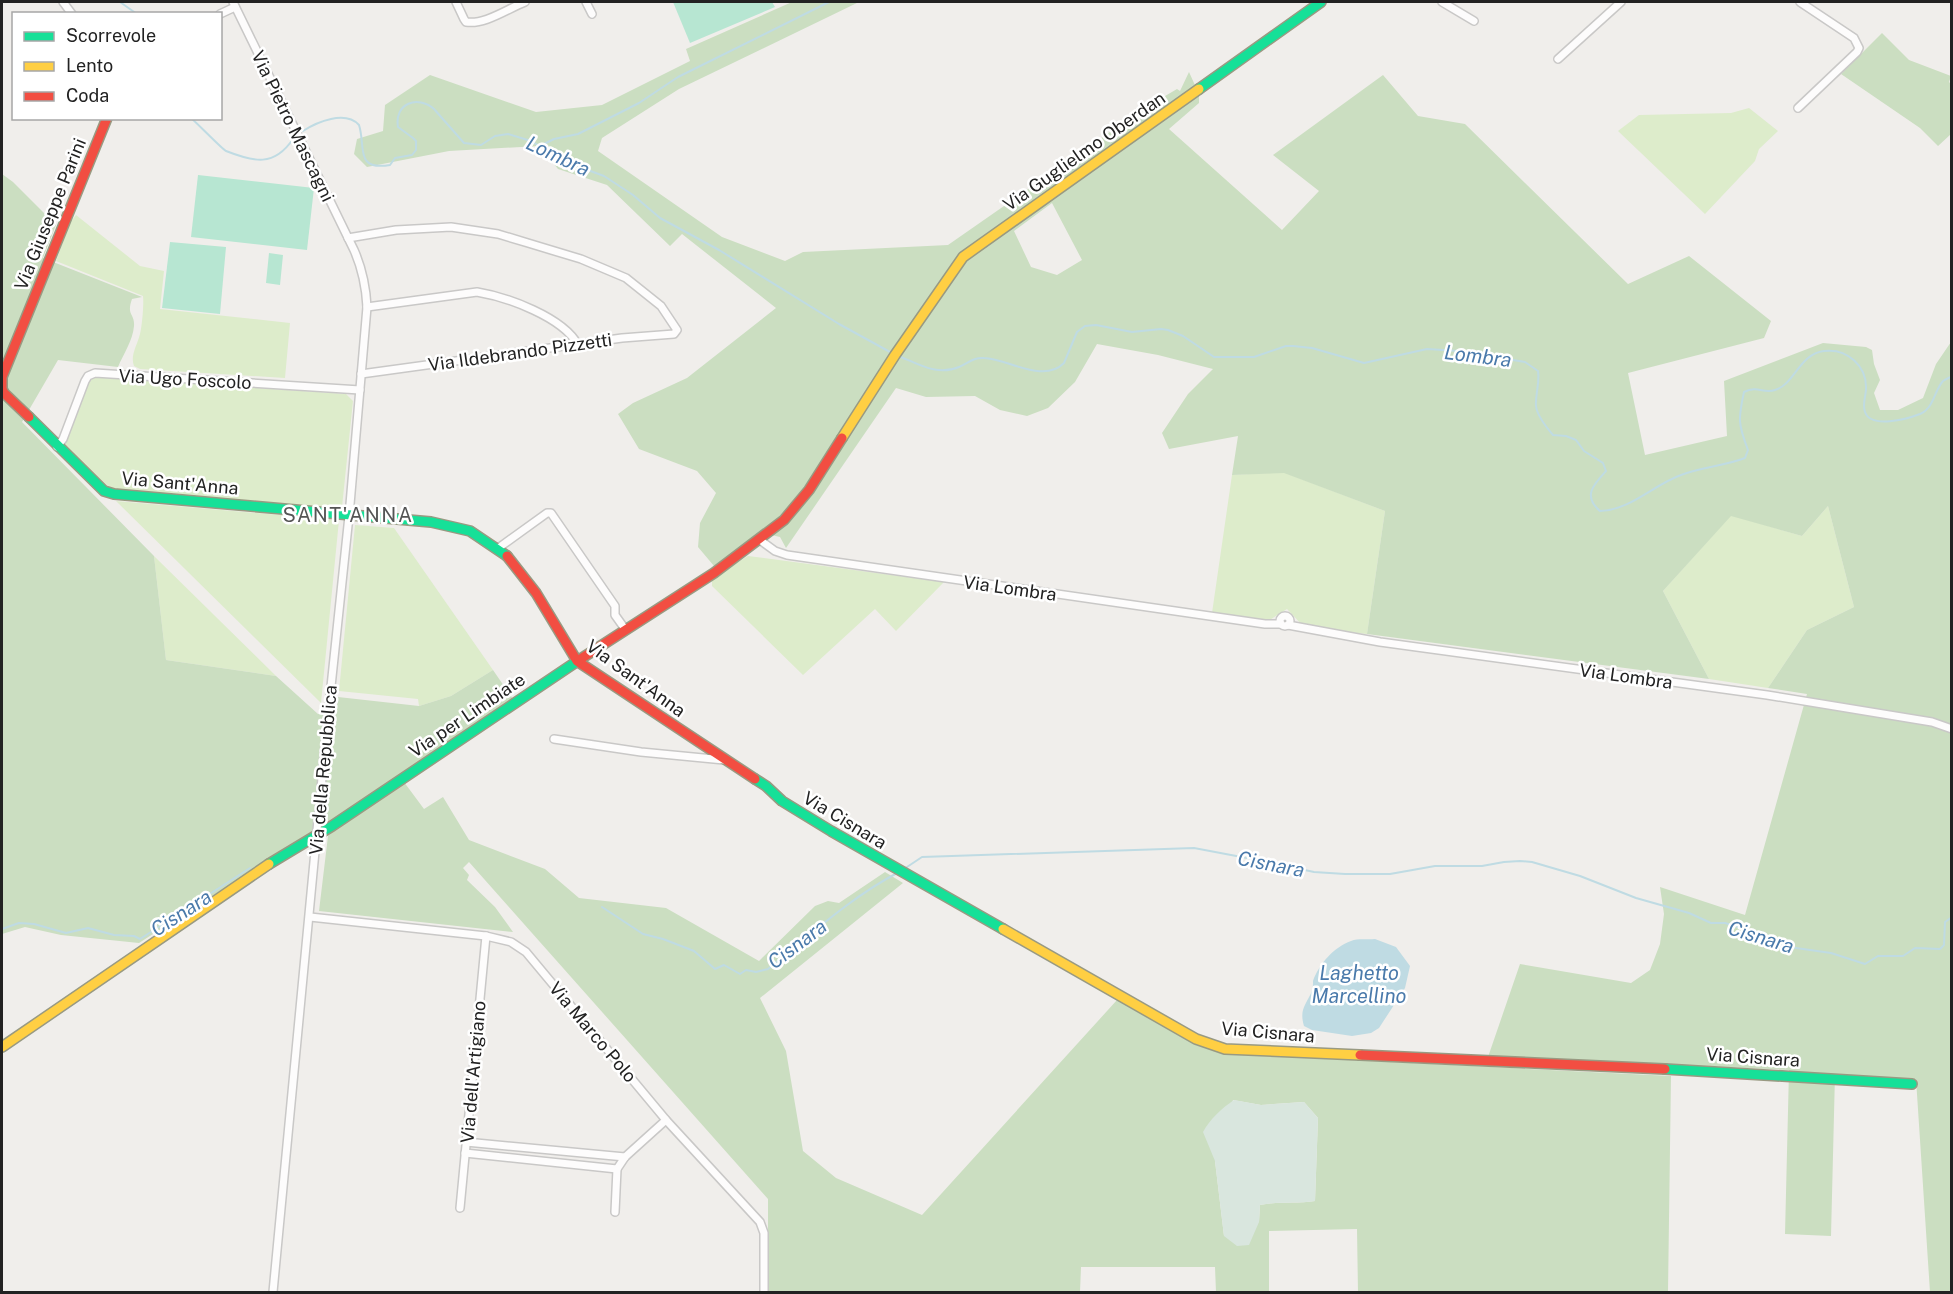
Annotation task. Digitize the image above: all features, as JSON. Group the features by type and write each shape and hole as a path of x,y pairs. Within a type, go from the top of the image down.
{"street":[{"path":"456,2 464,20 472,23 525,2"},
{"path":"586,2 592,14"},
{"name":"Via Guglielmo Oberdan","path":"895,355 963,257 1321,2"},
{"path":"1442,2 1474,21"},
{"path":"1558,59 1621,2"},
{"path":"1798,108 1859,48 1854,38 1800,2"},
{"name":"Via Pietro Mascagni","path":"234,4 354,250"},
{"name":"Via Giuseppe Parini","path":"105,491 57,447 4,393 2,377 106,120"},
{"name":"Via Ildebrando Pizzetti","path":"348,238 396,230 451,227 498,234 581,260 626,278 661,306 677,330 674,334 621,338 361,374"},
{"name":"Via della Repubblica","path":"273,1293 349,516 367,307 366,291 354,250"},
{"path":"367,307 477,292 505,299 559,324 573,335 578,345"},
{"name":"Via per Limbiate","path":"2,1047 190,918 625,629 714,573 760,540 784,520 809,490 895,355"},
{"name":"Via Ugo Foscolo","path":"57,447 63,439 85,381 88,376 95,373 360,390"},
{"name":"Via Sant'Anna","path":"105,491 114,494 431,522 470,531 510,558 577,661 702,745"},
{"path":"497,549 547,513 551,513 615,606 615,615 625,629"},
{"name":"Via Lombra","path":"760,540 775,551 787,555 1265,624 1285,622 1300,627 1380,642 1767,695 1932,722 1952,729"},
{"path":"554,740 724,760"},
{"name":"Via Cisnara","path":"702,745 766,786 782,801 890,866 1196,1040 1225,1049 1697,1070 1912,1084"},
{"name":"Via Marco Polo","path":"310,916 486,936 511,942 526,952 666,1120 760,1222 764,1233 764,1293"},
{"name":"Via dell'Artigiano","path":"460,1208 486,936"},
{"path":"615,1212 617,1168 625,1157 666,1120"},
{"path":"466,1142 625,1157"},
{"path":"465,1153 617,1168"}],"green space":[{"path":"673,2 772,2 775,7 690,43"},
{"path":"792,2 859,2 679,89 602,138 598,151 722,237 785,261 803,252 948,245 1143,109 1177,89 1180,91 1189,72 1199,94 1199,103 1169,129 1282,230 1319,191 1273,155 1383,75 1418,116 1465,124 1628,284 1689,256 1771,321 1764,338 1628,373 1645,455 1727,436 1724,381 1823,343 1866,347 1872,350 1880,380 1874,393 1880,410 1898,410 1923,398 1936,364 1951,342 1951,1292 1930,1292 1916,1079 1835,1074 1831,1236 1785,1234 1789,1070 1488,1057 1520,964 1631,983 1650,970 1660,944 1664,914 1660,887 1745,915 1807,694 1768,688 1807,630 1854,607 1828,506 1802,536 1731,516 1663,591 1709,679 1367,634 1385,511 1284,473 1232,475 1238,436 1169,449 1162,433 1188,394 1213,369 1158,355 1097,344 1075,382 1048,408 1027,416 1000,410 975,396 926,397 896,388 786,548 780,537 763,533 714,566 698,547 700,523 716,493 697,471 639,449 618,414 633,403 687,378 776,308 682,234 670,246 607,185 558,169 539,146 449,151 367,167 354,154 357,139 383,131 385,105 430,75 536,112 602,105 690,61 686,49","holes":["1052,203 1082,260 1057,275 1031,267 1014,231"]},
{"path":"1882,33 1909,60 1951,76 1949,82 1951,84 1951,134 1938,146 1920,128 1841,74"},
{"path":"1749,108 1778,131 1759,149 1755,161 1705,214 1618,131 1639,115 1731,113"},
{"path":"2,174 56,225 43,258 142,297 132,299 130,312 134,322 133,331 118,367 58,360 22,422 154,556 166,660 276,676 318,714 336,714 338,697 419,706 451,696 493,670 513,699 401,778 424,809 443,797 469,840 545,869 579,898 666,908 759,961 815,906 828,901 839,903 885,872 903,883 760,998 786,1051 803,1151 836,1178 922,1215 1117,1000 1196,1045 1228,1054 1671,1076 1668,1292 1358,1292 1357,1229 1269,1231 1269,1292 1216,1292 1215,1267 1081,1267 1080,1292 768,1292 768,1199 469,862 463,868 469,875 467,880 495,907 513,932 319,911 328,836 310,833 139,943 61,935 25,927 2,934","holes":["1233,1100 1261,1105 1304,1102 1318,1118 1315,1201 1260,1205 1259,1222 1224,1236 1215,1161"]},
{"path":"198,175 314,188 307,250 191,237"},
{"path":"76,215 140,266 164,271 160,309 290,323 285,378 140,369 134,366 133,354 140,334 143,296 56,261 70,223"},
{"path":"170,242 226,247 220,314 162,308"},
{"path":"269,253 283,255 280,285 266,283"},
{"path":"97,377 346,394 353,401 342,507 337,510 111,489 63,444 90,379"},
{"path":"1283,472 1385,511 1367,634 1304,627 1287,609 1268,621 1212,613 1232,475"},
{"path":"116,501 339,520 321,703"},
{"path":"1828,506 1854,607 1807,630 1768,688 1709,679 1663,591 1731,515 1802,536"},
{"path":"355,525 394,528 493,670 451,696 419,706 418,699 339,691"},
{"path":"154,556 276,676 166,660"},
{"path":"748,556 944,582 896,631 875,609 803,675 712,586 712,578"}],"shaded area":[{"path":"1234,1100 1261,1105 1304,1102 1318,1118 1315,1201 1260,1205 1259,1222 1249,1245 1237,1246 1224,1236 1215,1161 1203,1132 1217,1114"}],"water":[{"name":"Laghetto Marcellino","path":"1375,939 1396,947 1410,966 1405,988 1379,1028 1371,1033 1352,1036 1312,1030 1304,1026 1302,1015 1304,1007 1312,991 1313,981 1323,962 1333,952 1351,941"}],"waterway":[{"name":"Lombra","path":"120,2 134,12"},
{"path":"540,146 554,139 578,134 639,103 678,77 829,2"},
{"name":"Lombra","path":"303,131 331,119 346,118 359,125 366,161 379,166 390,165 395,158 412,155 416,150 416,141 398,127 398,119 403,107 415,102 434,109 464,143 481,145 495,136 508,134 531,141 566,162 604,176 633,195 660,218 719,250 839,324 890,352"},
{"name":"Lombra","path":"193,120 224,150 246,158 263,160 271,158 286,148 293,139"},
{"name":"Lombra","path":"901,357 936,370 959,367 980,358 994,359 1036,371 1046,371 1056,369 1064,363 1077,332 1085,326 1096,325 1132,332 1168,330 1183,336 1214,357 1254,357 1286,346 1293,346 1312,348 1364,363 1427,349 1459,351 1525,362 1538,371 1536,406 1540,418 1548,429 1553,435 1576,440 1584,451 1603,463 1606,471 1594,485 1591,495 1595,506 1600,511 1611,510 1632,502 1681,475 1745,458 1748,450 1740,421 1744,392 1753,389 1771,391 1782,387 1803,363 1816,353 1840,352 1854,360 1863,373 1865,381 1865,412 1874,420 1890,421 1920,414 1931,404 1943,381 1952,376"},
{"name":"Cisnara","path":"904,869 922,857 1194,848 1314,872 1345,874 1390,874 1435,866 1482,866 1504,862 1532,862 1580,876 1636,898 1689,913 1711,923 1725,923 1744,929 1782,946 1831,953 1865,964 1878,956 1903,956 1915,948 1940,949 1944,945 1945,922 1952,917"},
{"name":"Cisnara","path":"2,929 19,923 34,924 66,933 88,928 140,939 250,868"},
{"name":"Cisnara","path":"602,907 643,934 694,951 715,969 724,965 740,974 746,970 756,972 768,969 864,893 899,872"}],"traffic: fast":[{"path":"1199,89 1321,2"},
{"path":"29,417 104,491 114,494 431,522 470,531 507,556"},
{"path":"269,864 332,826 579,660"},
{"path":"755,779 782,801 831,831 1003,929"},
{"path":"1665,1069 1912,1084"}],"traffic: slow":[{"path":"842,438 895,355 963,257 1199,89"},
{"path":"2,1047 269,864"},
{"path":"1003,929 1196,1039 1225,1049 1360,1055"}],"traffic: jam":[{"path":"29,417 4,393 2,377 106,120"},
{"path":"579,660 714,573 784,520 809,490 842,438"},
{"path":"507,556 536,593 577,661 755,779"},
{"path":"1360,1055 1665,1069"}],"district":[{"name":"SANT'ANNA","path":"348,515"}]}
